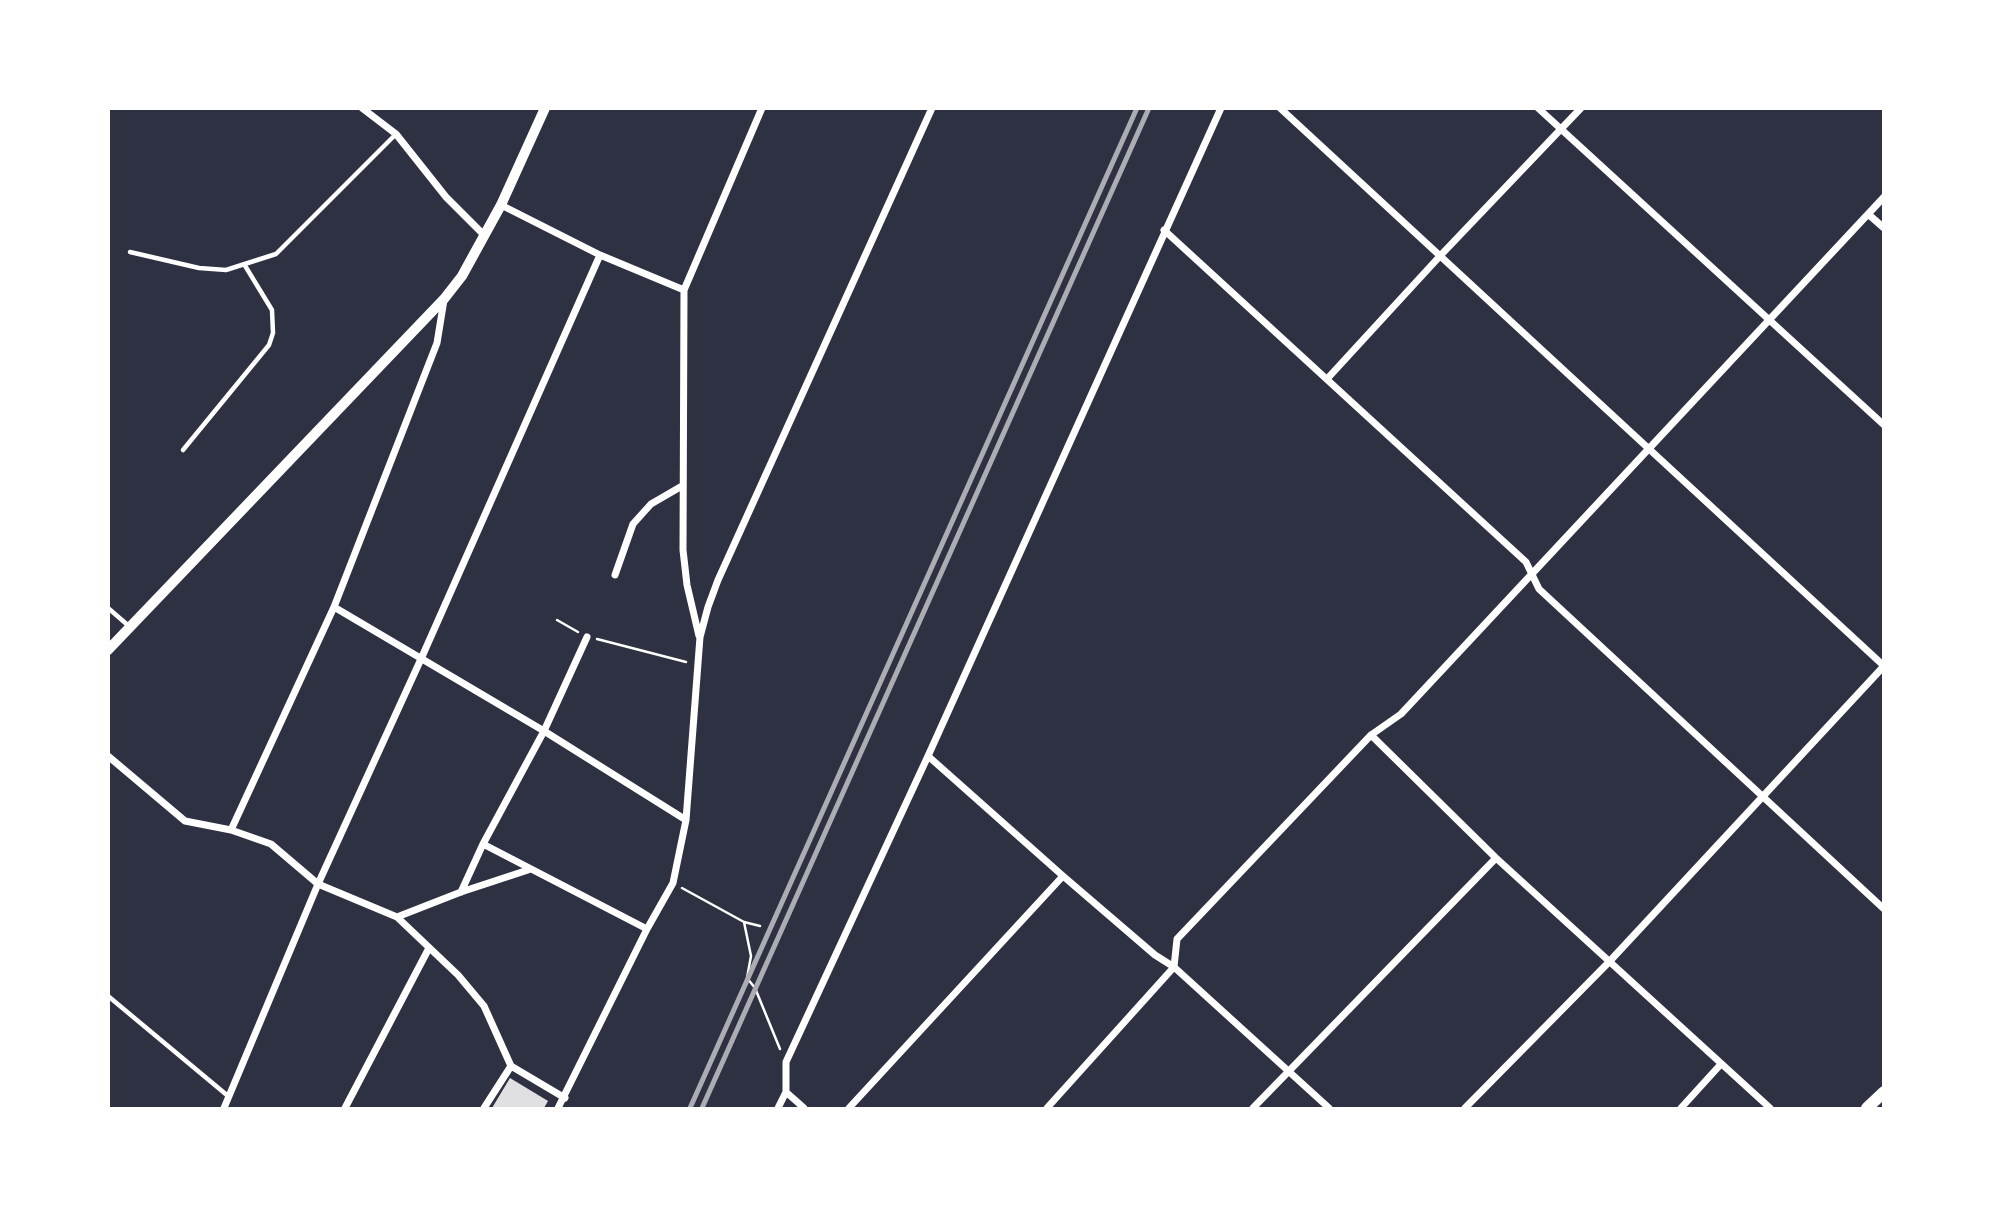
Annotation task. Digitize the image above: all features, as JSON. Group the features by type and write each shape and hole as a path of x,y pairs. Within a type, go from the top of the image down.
{"main road":[{"path":"1867,1108 1884,1092"}],"street":[{"path":"362,108 396,134 446,197 484,235"},
{"path":"108,650 444,299 462,276 501,205 545,108"},
{"path":"558,1108 647,929 673,883 687,820 699,637 687,586 683,550 684,290 762,108"},
{"path":"699,637 718,580 932,108"},
{"path":"778,1108 786,1092 786,1062 928,756 1220,108"},
{"path":"1280,108 1884,666 1609,962 1465,1108"},
{"path":"1538,108 1884,425"},
{"path":"1327,379 1581,108"},
{"path":"1047,1108 1174,967 1177,939 1371,736 1401,714 1884,197"},
{"path":"501,205 600,255 684,290"},
{"path":"1868,214 1884,228"},
{"path":"1164,230 1526,562 1538,589 1884,909"},
{"path":"224,1108 318,884 600,255"},
{"path":"231,830 334,607 437,343 444,299"},
{"path":"615,575 634,524 651,503 682,486"},
{"path":"334,607 544,731 687,820"},
{"path":"461,892 483,844 544,731 587,636"},
{"path":"1371,736 1496,858 1770,1108"},
{"path":"108,756 185,821 231,830 271,844 318,884 397,917 458,975 484,1006 511,1066 565,1098"},
{"path":"928,756 1155,955 1174,967 1329,1108"},
{"path":"483,844 647,929"},
{"path":"1253,1108 1496,858"},
{"path":"397,917 531,869"},
{"path":"849,1108 1063,876"},
{"path":"345,1108 429,948"},
{"path":"1681,1108 1721,1064"},
{"path":"484,1108 511,1066"},
{"path":"786,1092 804,1108"}],"lane":[{"path":"130,252 200,268 226,270 276,254 396,134"},
{"path":"183,450 269,345 273,333 272,310 244,264"},
{"path":"108,608 130,628"},
{"path":"108,996 229,1097"}],"path":[{"path":"557,620 587,636 698,665"},
{"path":"673,883 744,922 760,926"},
{"path":"744,922 751,956 747,978 755,988 786,1062"}],"building":[{"path":"510,1078 548,1101 544,1108 492,1108"}],"railway":[{"path":"690,1108 1137,108"},
{"path":"702,1108 1149,108"}]}
